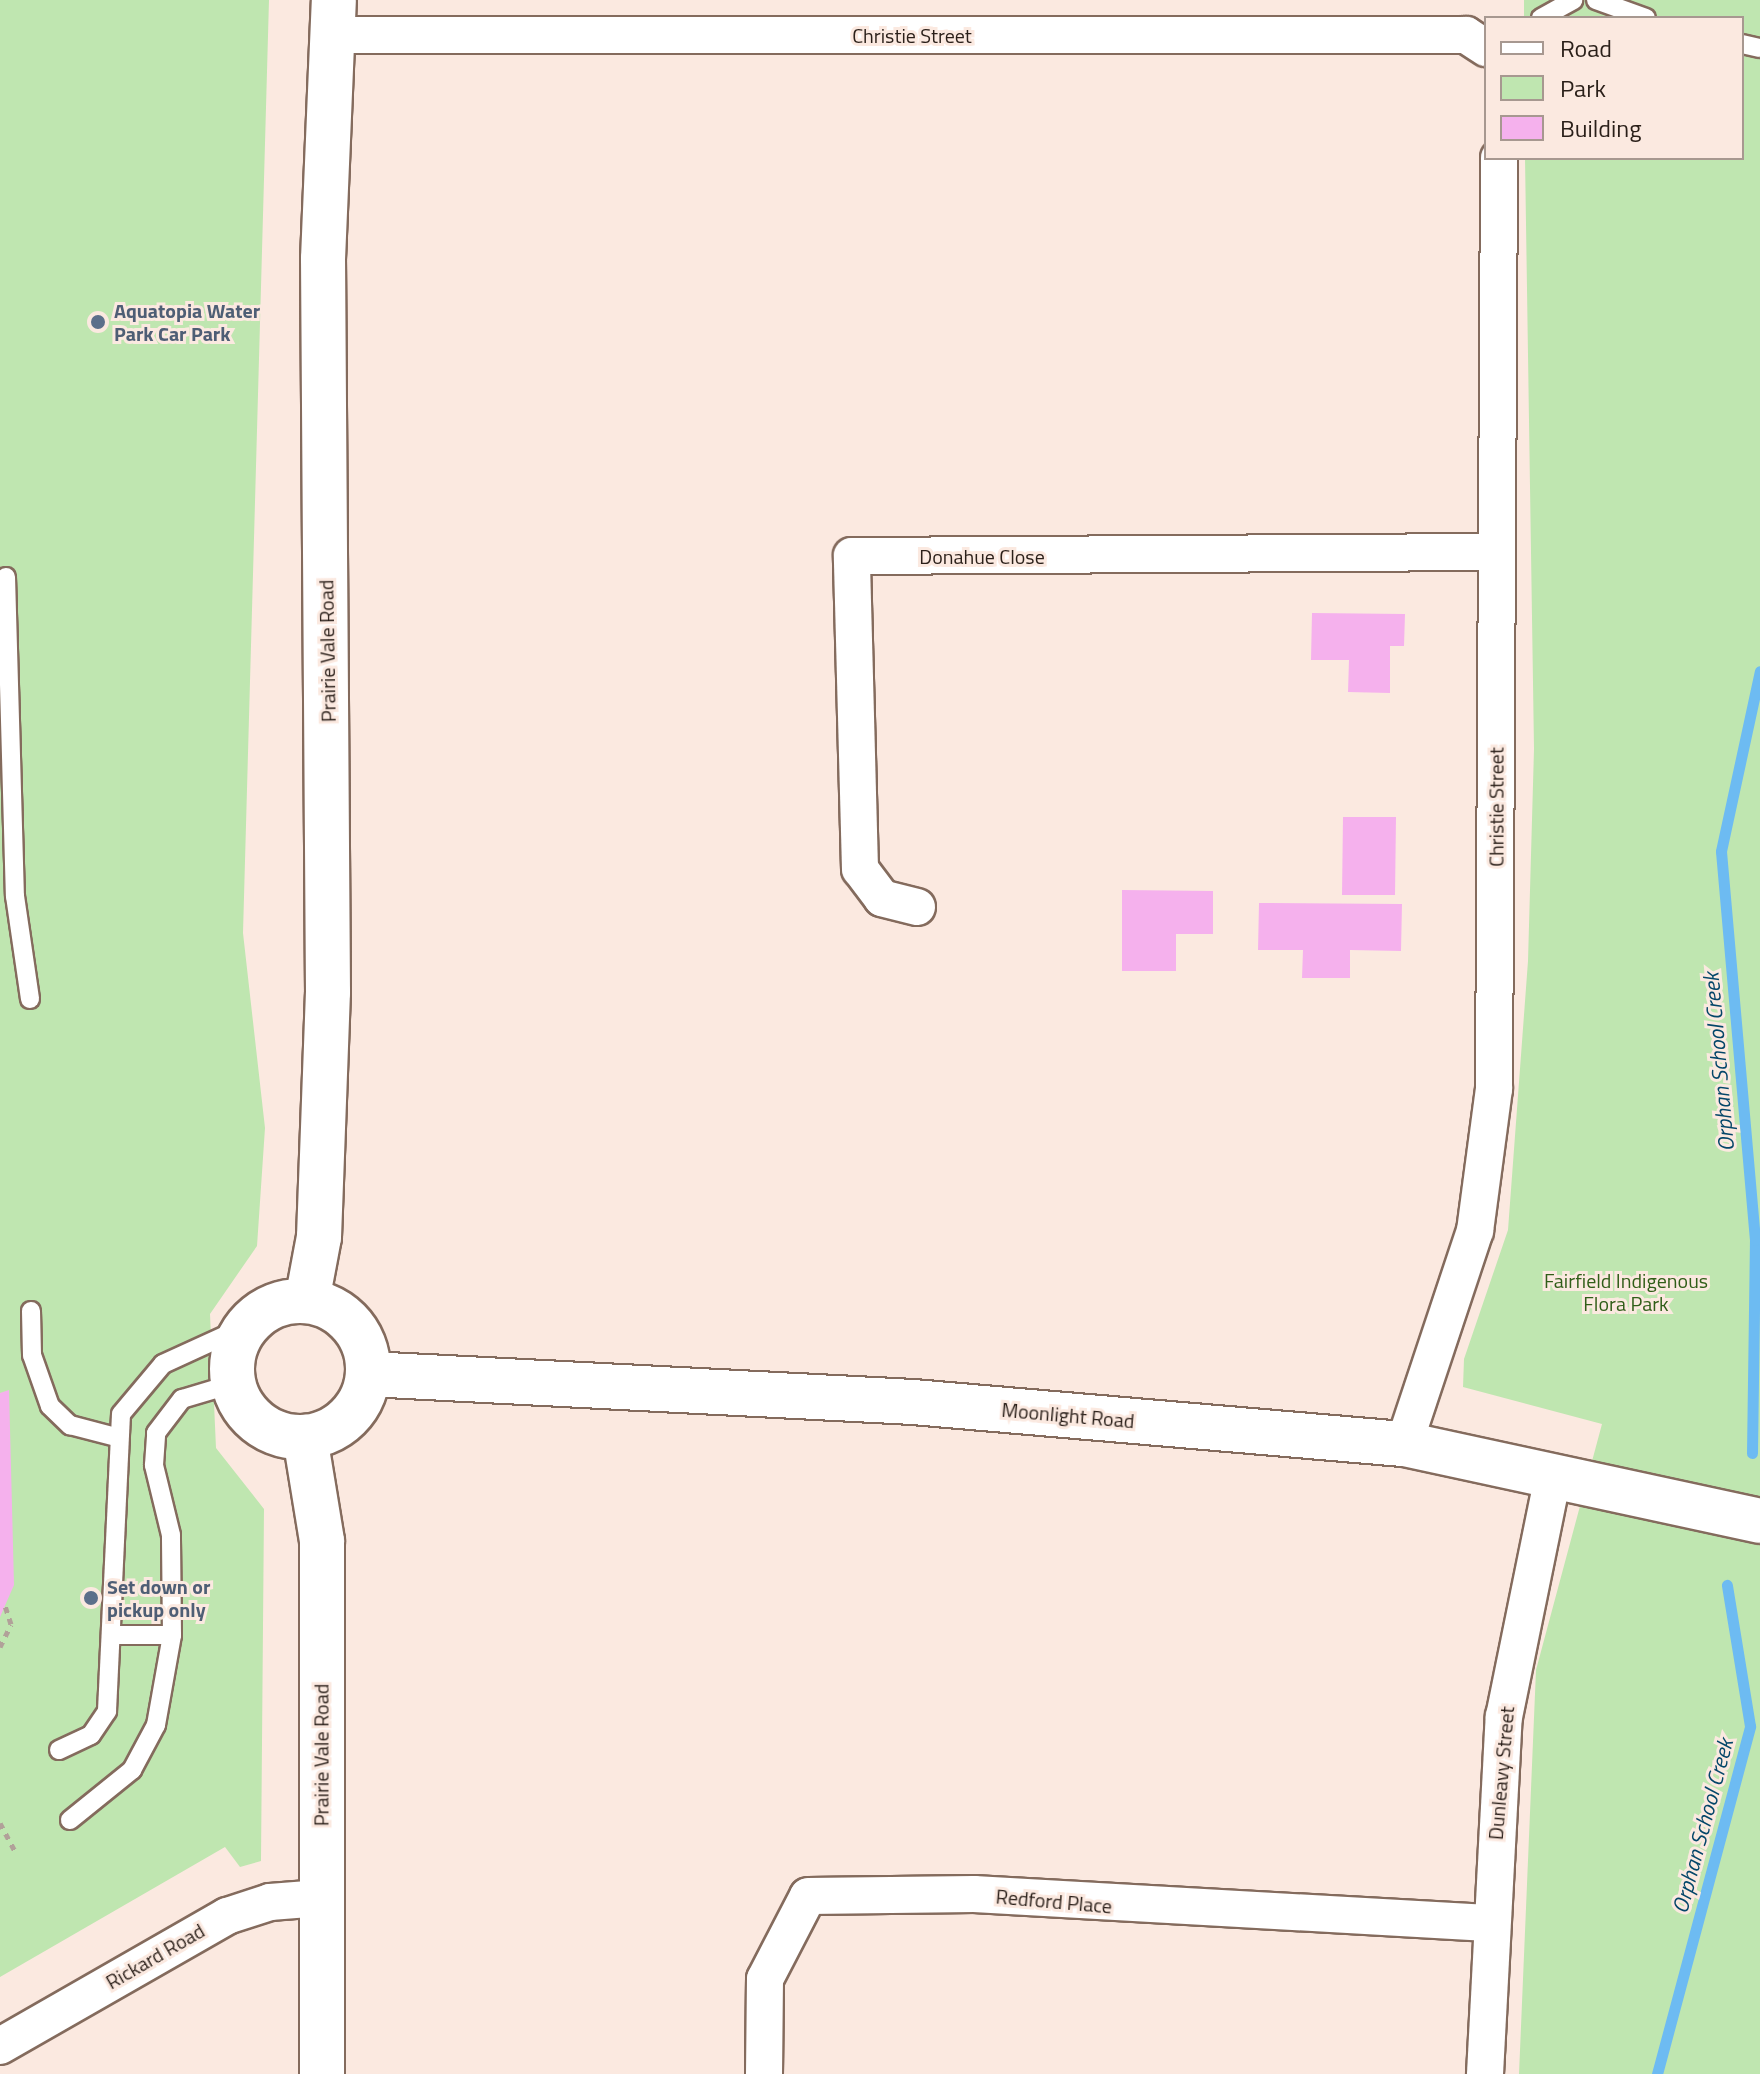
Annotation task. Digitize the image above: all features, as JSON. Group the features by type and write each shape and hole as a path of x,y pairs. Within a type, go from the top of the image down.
{"street":[{"name":"Christie Street","path":"334,18 1466,35 1484,47"},
{"name":"Prairie Vale Road","path":"307,1301 320,1223 328,992 323,259 334,18"},
{"name":"Christie Street","path":"1404,1444 1475,1231 1494,1089 1499,160"},
{"name":"Donahue Close","path":"917,907 882,898 860,869 852,556 1497,552"},
{"path":"307,1301 345,1317 366,1353 368,1374 341,1424 305,1437 267,1430 251,1418 232,1384 236,1342 248,1325 285,1302 307,1301"},
{"name":"Moonlight Road","path":"368,1374 913,1402 1404,1444 1760,1521"},
{"name":"Prairie Vale Road","path":"305,1437 322,1541 322,2074"},
{"name":"Dunleavy Street","path":"1485,2074 1488,1923 1504,1717 1553,1477"},
{"name":"Redford Place","path":"764,2074 765,1979 808,1896 974,1894 1488,1923"},
{"name":"Rickard Road","path":"0,2046 227,1916 270,1902 321,1898"}],"lane":[{"path":"1545,16 1573,0"},
{"path":"1596,0 1640,16"},
{"path":"6,577 15,896 30,999"},
{"path":"31,1311 36,1376 50,1406 70,1425 116,1437"},
{"path":"59,1750 91,1735 107,1711 114,1635 116,1437 121,1414 146,1376 248,1325"},
{"path":"70,1820 112,1790 147,1747 172,1635 171,1535 154,1465 156,1433 182,1399 232,1384"},
{"path":"114,1635 172,1635"}],"path":[{"path":"0,1647 11,1624 5,1605"},
{"path":"0,1823 15,1851"}],"green space":[{"path":"0,0 269,0 243,933 265,1128 257,1246 210,1314 216,1448 264,1509 261,1861 240,1867 225,1847 0,1977"},
{"name":"Fairfield Indigenous Flora Park","path":"1524,0 1760,0 1760,2074 1519,2074 1536,1670 1602,1424 1463,1387 1464,1359 1508,1230 1528,961 1534,749 1525,160 1744,160 1744,16 1524,16"}],"building":[{"path":"1312,613 1405,614 1404,646 1390,646 1390,693 1348,692 1349,660 1311,660"},
{"path":"1343,817 1396,817 1395,895 1342,895"},
{"path":"1122,890 1213,891 1213,934 1176,934 1176,971 1122,971"},
{"path":"1259,903 1402,904 1401,951 1350,950 1350,978 1302,978 1303,950 1258,950"},
{"path":"9,1390 14,1585 0,1617 0,1393"}],"waterway":[{"name":"Orphan School Creek","path":"1752,1453 1755,1240 1721,851 1760,671"},
{"name":"Orphan School Creek","path":"1657,2074 1750,1726 1727,1585"}],"place":[{"name":"Aquatopia Water Park Car Park","path":"98,322"},
{"name":"Set down or pickup only","path":"91,1598"}]}
